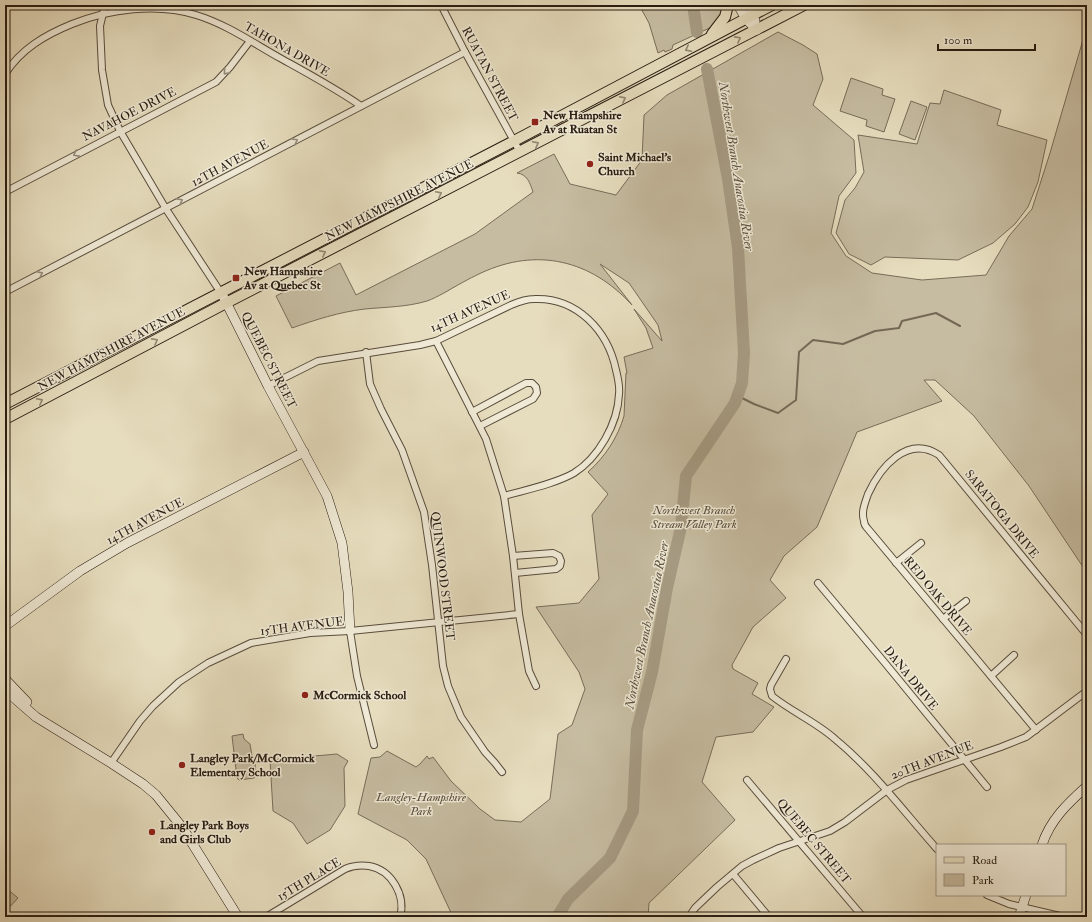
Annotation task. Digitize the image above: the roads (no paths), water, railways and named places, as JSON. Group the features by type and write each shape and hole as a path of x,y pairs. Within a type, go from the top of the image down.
{"main road":[{"path":"708,38 726,17 728,5"},
{"name":"NEW HAMPSHIRE AVENUE","path":"5,404 514,141 772,5"},
{"name":"NEW HAMPSHIRE AVENUE","path":"5,419 226,303 804,5"}],"street":[{"name":"QUEBEC STREET","path":"106,5 100,26 102,70 108,105 120,131 166,208 221,293 268,386 327,496 342,543 348,592 350,631 357,676 374,745"},
{"name":"RUATAN STREET","path":"441,5 520,152"},
{"path":"738,5 750,17 757,30"},
{"path":"749,5 750,17"},
{"name":"TAHONA DRIVE","path":"5,74 8,64 38,40 77,22 103,14 140,9 170,10 197,15 228,28 361,106"},
{"name":"NAVAHOE DRIVE","path":"5,192 216,82 226,72 250,41"},
{"name":"12TH AVENUE","path":"5,292 465,52"},
{"name":"14TH AVENUE","path":"268,386 318,361 436,341 522,301 549,299 560,302 582,314 603,335 611,351 618,377 620,394 617,409 608,434 596,452 582,466 563,479 504,496"},
{"path":"436,341 486,439 504,496 513,556 519,614 529,671 536,686"},
{"name":"QUINWOOD STREET","path":"366,352 370,384 380,409 402,450 424,512 432,565 443,666 452,695 461,717 474,737 502,772"},
{"path":"472,412 526,383 532,383 536,387 537,393 532,399 480,426"},
{"name":"SARATOGA DRIVE","path":"884,467 895,457 911,450 927,450 939,455 1087,635"},
{"name":"14TH AVENUE","path":"5,626 80,571 127,543 304,452"},
{"name":"RED OAK DRIVE","path":"884,467 876,479 864,508 864,522 868,529 1036,730"},
{"path":"896,563 921,543"},
{"path":"513,556 553,553 559,556 561,561 560,566 556,569 514,573"},
{"name":"DANA DRIVE","path":"818,583 922,707 963,760 987,787"},
{"path":"943,619 966,601"},
{"name":"15TH AVENUE","path":"111,763 140,721 153,706 179,682 208,664 251,643 310,633 350,631 519,614"},
{"path":"991,676 1014,655"},
{"path":"786,659 770,688 772,696 821,728 863,764 936,848"},
{"path":"5,679 23,698 60,731"},
{"path":"5,690 36,717 111,763 143,784 156,795 169,809 182,827 238,917"},
{"name":"20TH AVENUE","path":"689,917 696,908 733,874 753,860 779,848 823,834 836,828 887,790 906,780 1019,740 1036,730 1087,691"},
{"name":"QUEBEC STREET","path":"747,780 863,917"},
{"path":"1042,844 1047,832 1061,812 1087,786"},
{"name":"15TH PLACE","path":"266,917 345,869 356,866 368,866 375,868 387,875 396,887 401,899 400,917"},
{"path":"733,874 769,917"},
{"path":"989,896 996,900 1022,908 1064,917"},
{"path":"1019,917 1026,896"}],"waterway":[{"name":"Northwest Branch Anacostia River","path":"693,5 697,32"},
{"name":"Northwest Branch Anacostia River","path":"560,917 559,914 568,899 610,858 633,811 637,730 652,672 667,588 681,527 686,476 735,403 742,383 744,353 738,248 728,179 707,69"},
{"path":"738,396 778,413 796,400 799,352 813,340 843,344 875,331 899,328 902,321 936,313 960,326"}],"place":[{"name":"New Hampshire Av at Ruatan St","path":"535,122"},
{"name":"Saint Michael's Church","path":"590,164"},
{"name":"New Hampshire Av at Quebec St","path":"236,278"},
{"name":"McCormick School","path":"305,695"},
{"name":"Langley Park/McCormick Elementary School","path":"182,765"},
{"name":"Langley Park Boys and Girls Club","path":"152,832"}],"park label":[{"name":"Northwest Branch Stream Valley Park","path":"694,517"},
{"name":"Langley-Hampshire Park","path":"421,804"}]}
